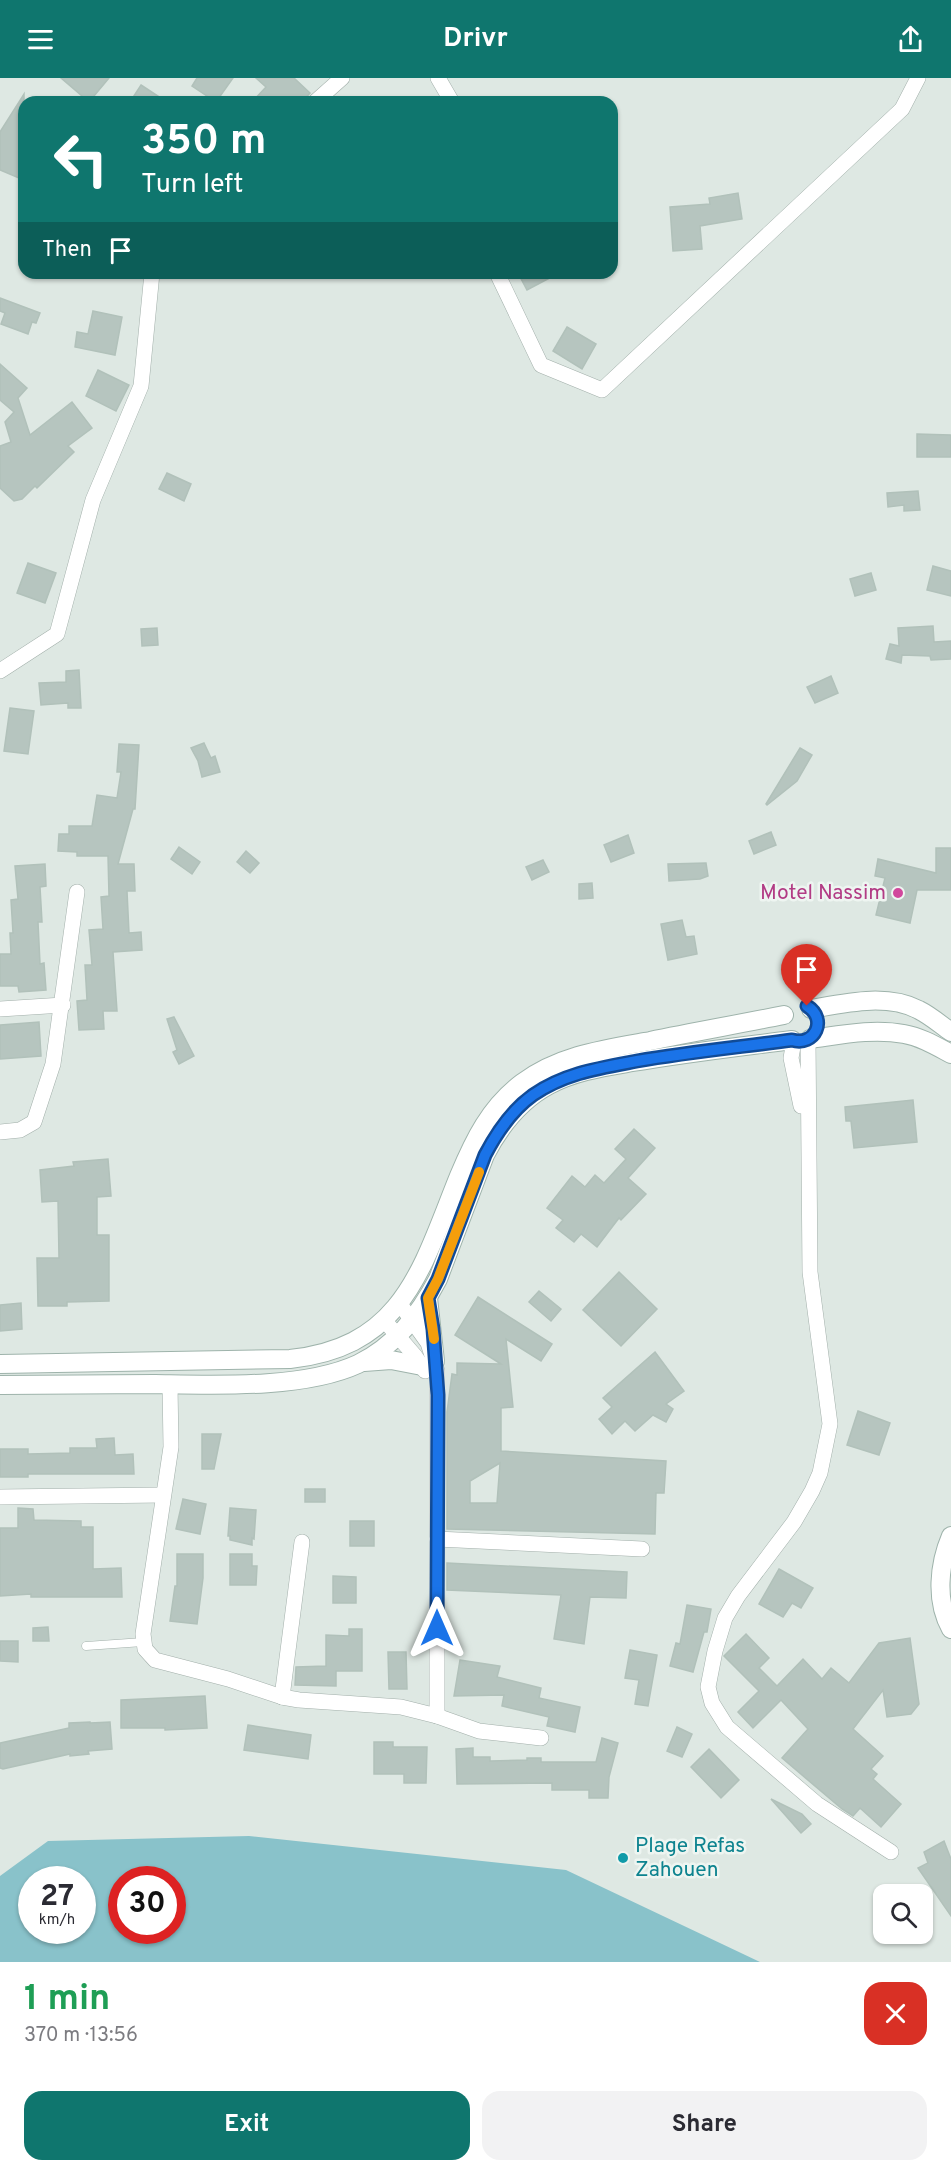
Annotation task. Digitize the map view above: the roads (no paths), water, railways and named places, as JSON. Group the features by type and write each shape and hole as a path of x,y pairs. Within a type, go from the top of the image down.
{"main road":[{"path":"811,1009 854,1002 890,1002 918,1010 951,1032"},
{"path":"0,1364 290,1359 309,1357 345,1346 362,1337 400,1304 422,1269 477,1135 494,1110 522,1083 539,1072 575,1056 784,1015 796,1006 807,1006 811,1009 818,1024 814,1035 801,1040 784,1032 782,1021 784,1015"},
{"path":"0,1385 252,1383 327,1375 359,1363 398,1336 428,1298 438,1279 485,1155 505,1123 532,1096 556,1082 583,1072 689,1052 870,1032 904,1034 930,1043 951,1054"},
{"path":"359,1363 391,1360 429,1364 428,1298"},
{"path":"951,1536 941,1570 940,1586 943,1606 951,1629"}],"street":[{"path":"322,96 342,78"},
{"path":"438,78 448,96"},
{"path":"500,279 542,364 602,390 902,109 918,78"},
{"path":"0,671 57,634 93,500 141,386 151,279"},
{"path":"0,1132 20,1130 34,1122 53,1064 77,892"},
{"path":"0,1009 63,1005"},
{"path":"801,1040 791,1055 800,1095 805,1140 809,1150 810,1272 830,1424 820,1473 812,1491 794,1522 738,1596 725,1618 715,1651 708,1687 712,1703 727,1727 817,1804 891,1852"},
{"path":"400,1304 428,1343 429,1364 438,1395 437,1716"},
{"path":"384,1320 429,1364"},
{"path":"170,1384 171,1447 143,1642 150,1655 161,1663 198,1670 282,1697 401,1707 437,1716 479,1731 541,1738"},
{"path":"0,1497 163,1495"},
{"path":"437,1539 642,1549"},
{"path":"282,1697 302,1542"}],"lane":[{"path":"86,1646 143,1642"}],"water":[{"path":"249,1836 566,1870 760,1962 0,1962 0,1876 48,1841"}],"place":[{"name":"Motel Nassim","path":"898,893"},
{"name":"Plage Refas Zahouen","path":"623,1858"}]}
